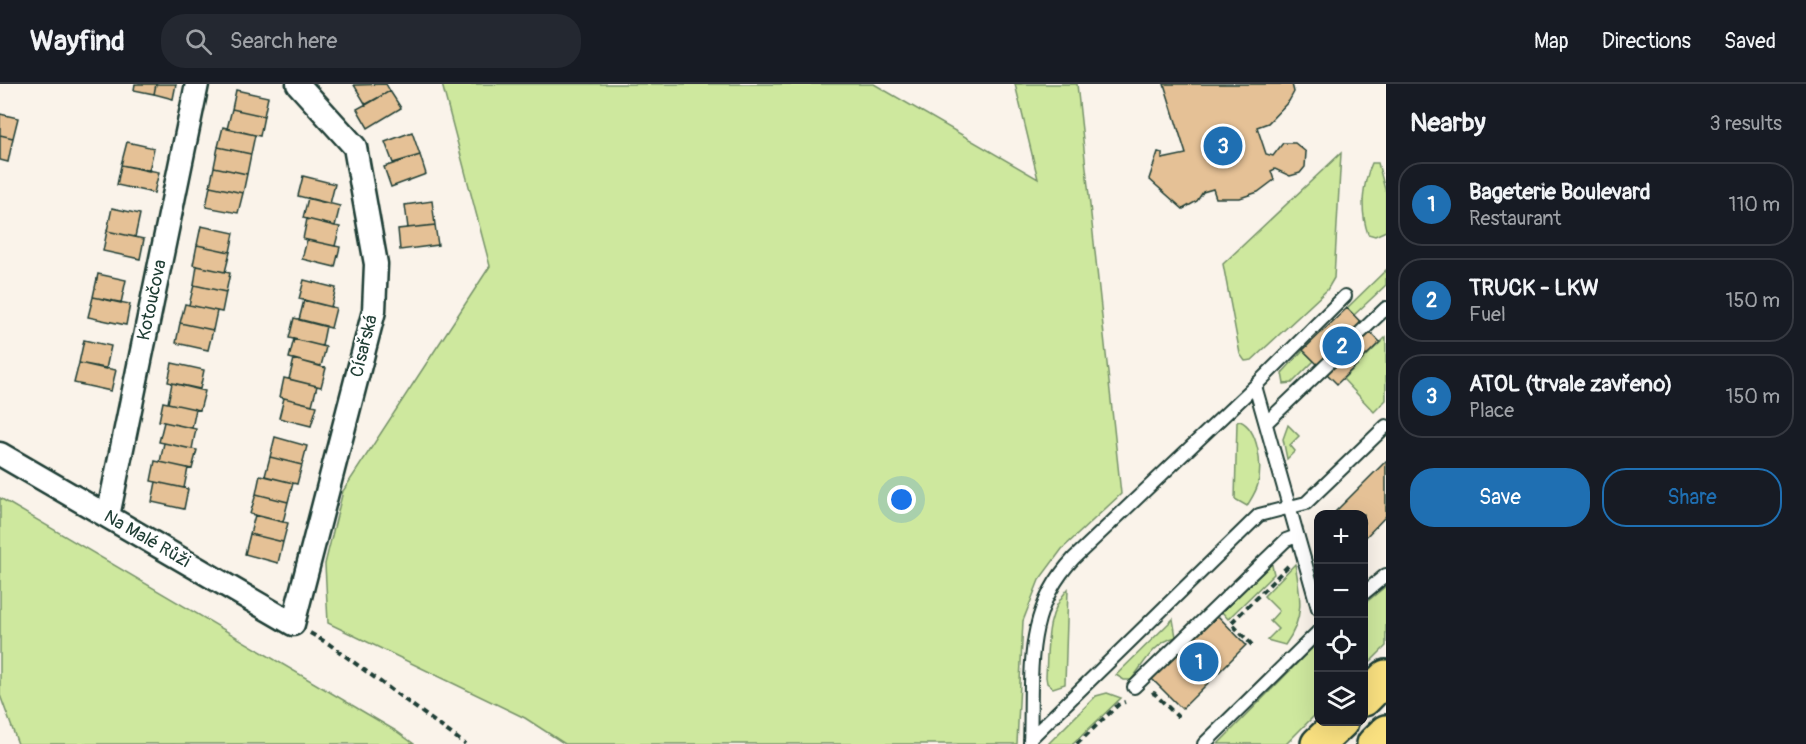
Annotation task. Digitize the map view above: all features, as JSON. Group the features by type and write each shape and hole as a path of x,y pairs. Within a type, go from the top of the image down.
{"highway":[{"path":"1368,695 1386,677"},
{"path":"1318,744 1337,726"},
{"path":"1374,744 1386,732"}],"street":[{"name":"Kotoučova","path":"108,516 196,84"},
{"name":"Císařská","path":"293,624 374,311 376,264 356,147 298,84"},
{"name":"Na Malé Růži","path":"0,454 293,624"}],"lane":[{"path":"1030,741 1035,628 1044,599 1052,584 1074,558 1255,386 1345,296"},
{"path":"1266,423 1386,308"},
{"path":"1255,386 1314,594"},
{"path":"1030,741 1259,515 1305,503 1386,426"},
{"path":"1134,687 1286,540 1297,536"},
{"path":"1368,590 1386,575"},
{"path":"1204,744 1314,636"}],"path":[{"path":"1252,645 1231,623 1288,567 1285,559"},
{"path":"293,624 329,644 465,744"},
{"path":"1147,695 1154,693 1178,717"},
{"path":"1077,744 1119,704 1125,702"}],"green space":[{"path":"442,84 874,84 1038,179 1015,84 1077,84 1121,494 1062,549 1039,580 1023,621 1017,744 565,744 525,718 328,623 325,564 343,491 490,266"},
{"path":"1341,153 1334,278 1327,290 1252,360 1245,361 1240,354 1223,264"},
{"path":"1372,163 1378,163 1386,193 1386,231 1375,236 1368,234 1363,207 1364,189"},
{"path":"1386,270 1386,285 1354,315 1347,308"},
{"path":"1386,337 1386,400 1374,412 1343,379"},
{"path":"1303,350 1314,361 1292,383 1284,384 1282,373"},
{"path":"1240,421 1246,425 1255,440 1260,468 1255,493 1247,506 1235,499 1237,422"},
{"path":"1288,425 1299,436 1290,445 1295,451 1287,459 1283,439"},
{"path":"0,498 396,731 414,744 18,744 0,695"},
{"path":"1271,561 1274,574 1228,619 1221,611"},
{"path":"1295,564 1300,597 1299,616 1285,645 1267,640 1278,629 1270,621 1279,611 1264,596"},
{"path":"1386,586 1386,646 1368,664 1368,618 1368,601"},
{"path":"1068,589 1065,684 1053,688 1047,683 1046,677 1049,630 1055,609"},
{"path":"1173,619 1176,637 1156,649 1131,680 1124,680 1116,675"},
{"path":"1314,646 1314,716 1286,744 1218,744"},
{"path":"1107,693 1121,698 1073,744 1048,744 1096,696"}],"building":[{"path":"135,84 156,84 154,94 134,90"},
{"path":"156,84 176,84 173,99 154,94"},
{"path":"386,84 390,91 366,105 354,85"},
{"path":"1164,84 1292,84 1294,92 1289,101 1268,123 1257,127 1266,154 1273,156 1283,143 1295,143 1306,152 1305,167 1300,173 1290,176 1275,169 1271,171 1274,180 1258,192 1240,198 1216,198 1213,189 1203,192 1197,201 1183,209 1149,179 1158,152 1162,153 1162,159 1186,154"},
{"path":"236,90 268,97 264,116 232,109"},
{"path":"390,91 401,108 368,128 357,109"},
{"path":"232,109 264,116 260,136 227,129"},
{"path":"0,114 18,118 13,138 0,135"},
{"path":"223,127 255,135 251,154 218,147"},
{"path":"412,132 420,155 393,163 385,142"},
{"path":"0,135 13,138 8,162 0,160"},
{"path":"127,142 154,148 149,171 121,165"},
{"path":"218,147 251,154 247,174 214,167"},
{"path":"420,155 426,174 391,187 384,167"},
{"path":"121,165 159,172 154,193 117,185"},
{"path":"214,167 247,174 243,193 210,186"},
{"path":"303,176 335,184 330,204 298,196"},
{"path":"210,186 243,193 238,213 206,207"},
{"path":"308,198 340,206 335,226 303,218"},
{"path":"432,201 435,225 408,228 405,205"},
{"path":"112,208 140,214 135,237 107,231"},
{"path":"307,219 340,227 335,246 303,239"},
{"path":"435,225 438,245 400,250 398,229"},
{"path":"201,226 234,233 230,252 197,245"},
{"path":"107,231 144,239 140,259 103,251"},
{"path":"307,240 340,247 335,267 302,259"},
{"path":"197,245 230,252 225,272 193,265"},
{"path":"197,266 230,273 226,292 194,285"},
{"path":"98,274 126,280 121,303 93,297"},
{"path":"304,280 336,288 331,307 299,299"},
{"path":"194,285 226,292 222,312 189,305"},
{"path":"93,297 130,304 126,325 88,317"},
{"path":"304,300 336,308 331,328 299,320"},
{"path":"185,304 217,311 213,330 180,323"},
{"path":"1347,308 1380,342 1337,384 1303,350"},
{"path":"294,318 326,326 322,346 289,338"},
{"path":"180,323 213,330 208,350 176,343"},
{"path":"294,339 326,347 321,366 289,358"},
{"path":"84,340 111,346 106,369 79,363"},
{"path":"294,359 326,368 321,387 289,379"},
{"path":"79,363 116,370 111,391 74,383"},
{"path":"172,363 204,370 200,389 168,382"},
{"path":"284,378 317,386 312,405 280,397"},
{"path":"172,383 205,391 200,410 168,403"},
{"path":"284,398 317,406 311,426 279,418"},
{"path":"163,402 196,409 192,428 159,421"},
{"path":"164,422 196,429 192,449 159,442"},
{"path":"275,437 307,446 302,465 270,457"},
{"path":"164,443 197,450 192,469 160,462"},
{"path":"270,457 302,465 297,484 265,476"},
{"path":"155,461 188,468 184,488 151,481"},
{"path":"1386,461 1386,516 1368,535 1368,510 1337,510"},
{"path":"260,475 293,483 288,502 256,494"},
{"path":"156,482 188,489 184,509 152,502"},
{"path":"256,494 288,502 283,522 250,514"},
{"path":"255,515 288,523 283,542 250,534"},
{"path":"250,534 283,542 278,563 245,554"},
{"path":"1217,615 1246,645 1182,709 1152,679"}],"place":[{"name":"ATOL (trvale zavřeno)","path":"1223,146"},
{"name":"TRUCK - LKW","path":"1342,346"},
{"name":"Bageterie Boulevard","path":"1199,662"}]}
